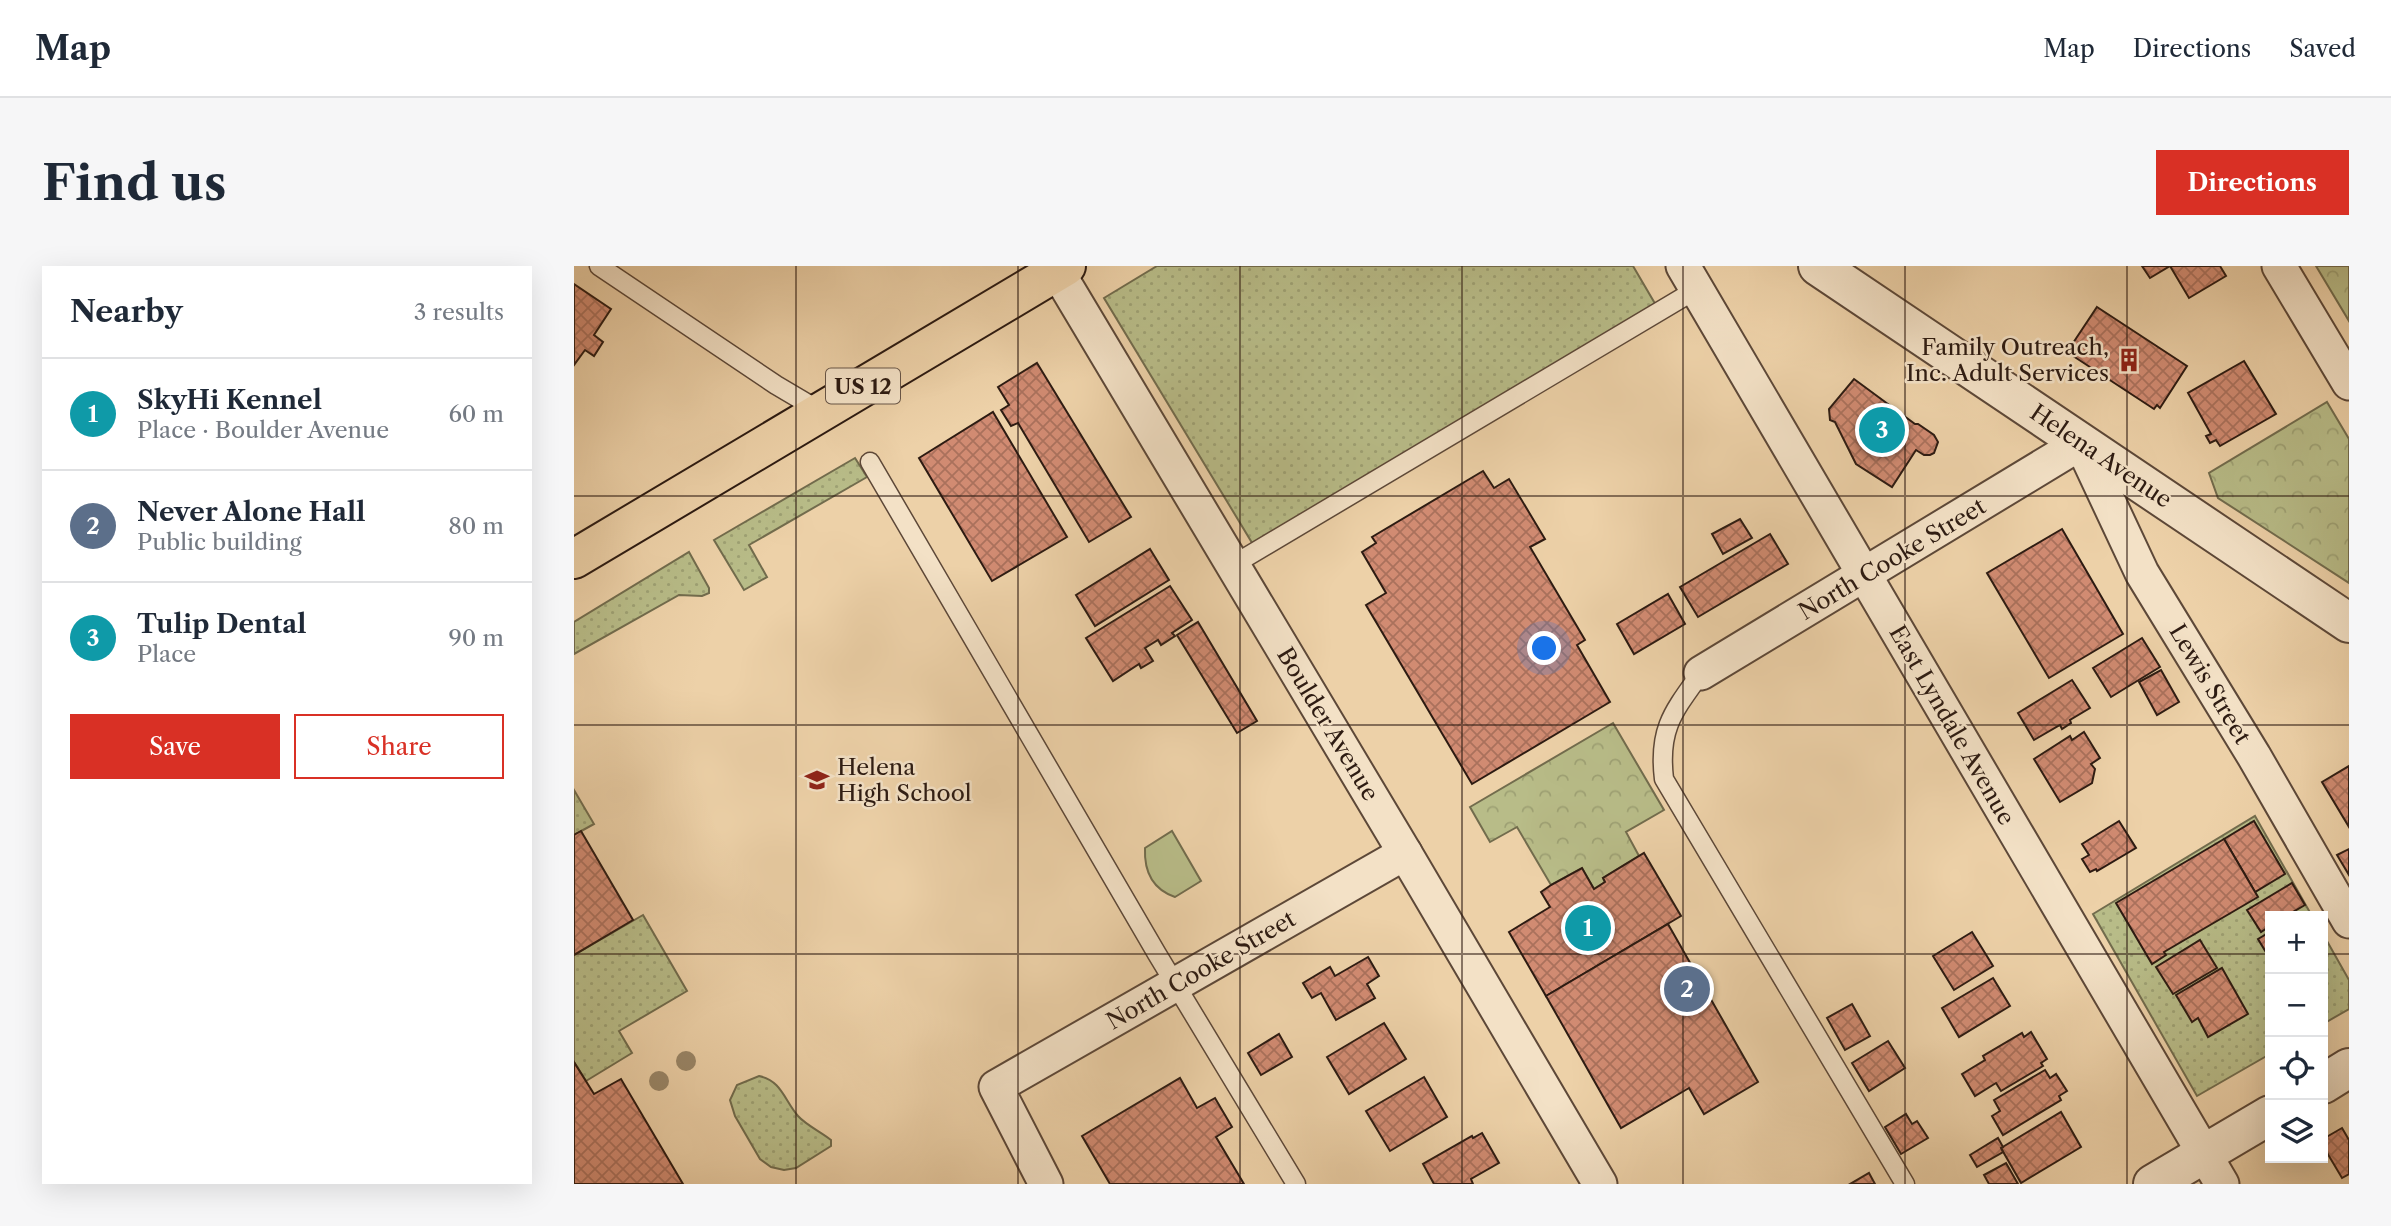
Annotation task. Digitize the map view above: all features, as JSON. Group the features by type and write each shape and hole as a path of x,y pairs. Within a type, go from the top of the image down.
{"highway":[{"name":"US 12","path":"578,550 820,411 1059,268"}],"street":[{"name":"Helena Avenue","path":"1818,266 2349,623"},
{"path":"2279,266 2349,383"},
{"name":"Boulder Avenue","path":"1059,268 1600,1184"},
{"name":"East Lyndale Avenue","path":"1690,278 2213,1169"},
{"name":"North Cooke Street","path":"1702,673 2081,443"},
{"name":"Lewis Street","path":"2081,443 2142,573 2254,756 2349,921"},
{"name":"North Cooke Street","path":"1046,1184 996,1087 1405,853"},
{"path":"2328,1081 2349,1068"},
{"path":"2153,1184 2213,1169 2265,1120"}],"lane":[{"path":"599,266 776,385 820,411"},
{"path":"1233,565 1690,278"},
{"path":"870,462 1175,984 1296,1184"},
{"path":"1702,673 1676,707 1665,730 1661,756 1664,779 1905,1184"}],"green space":[{"path":"1157,266 1633,266 1657,307 1257,551 1104,298"},
{"path":"2316,266 2349,266 2349,321"},
{"path":"2327,402 2349,439 2349,583 2218,498 2209,473"},
{"path":"855,458 867,477 749,545 767,577 744,590 714,540"},
{"path":"689,552 709,588 709,593 702,596 679,595 574,654 574,622"},
{"path":"1613,723 1664,810 1626,832 1639,856 1603,878 1605,882 1594,889 1582,868 1551,885 1517,827 1490,842 1470,807"},
{"path":"574,790 594,824 574,835"},
{"path":"2255,816 2309,911 2265,911 2265,1057 2197,1096 2093,914"},
{"path":"1172,831 1201,881 1175,897 1155,884 1148,872 1145,856 1145,848"},
{"path":"643,915 687,991 619,1031 632,1053 586,1081 574,1062 574,955"},
{"path":"2328,943 2349,980 2349,1009 2328,1021"},
{"path":"759,1076 773,1082 798,1116 831,1140 831,1146 796,1168 784,1170 771,1167 760,1159 735,1116 730,1100 737,1085"}],"building":[{"path":"2142,266 2170,266 2150,278"},
{"path":"2170,266 2220,266 2226,276 2189,298"},
{"path":"574,284 611,309 594,335 603,342 594,356 585,350 574,365"},
{"name":"Family Outreach, Inc. Adult Services","path":"2097,307 2187,366 2160,408 2157,405 2154,409 2070,354 2073,348 2071,346"},
{"path":"2244,361 2276,414 2220,446 2216,440 2210,443 2206,436 2211,434 2188,393"},
{"path":"1037,363 1131,517 1089,542 1018,423 1011,426 1001,410 1009,405 998,387"},
{"path":"1854,379 1934,435 1938,442 1934,453 1930,455 1916,450 1892,487 1856,464 1835,422 1830,420 1829,409"},
{"path":"993,412 1067,537 992,581 919,458"},
{"path":"1483,471 1494,488 1509,479 1545,539 1530,547 1585,640 1577,645 1610,702 1472,784 1366,605 1386,593 1362,552 1376,543 1372,537"},
{"path":"1740,519 1752,538 1723,554 1712,534"},
{"path":"2062,529 2123,634 2049,678 1987,573"},
{"path":"1770,534 1788,564 1698,617 1680,587"},
{"path":"1150,549 1169,580 1095,626 1076,595"},
{"path":"1170,586 1192,620 1172,633 1175,636 1161,645 1158,640 1145,648 1153,661 1141,668 1139,664 1113,681 1086,638"},
{"path":"1668,594 1685,624 1634,654 1617,624"},
{"path":"1198,622 1257,721 1237,733 1177,635"},
{"path":"2142,638 2160,667 2111,697 2093,668"},
{"path":"2161,670 2179,702 2157,715 2139,682"},
{"path":"2072,680 2090,708 2070,720 2071,723 2062,729 2060,725 2034,740 2018,713"},
{"path":"2084,732 2100,758 2091,764 2095,769 2092,783 2060,802 2034,759 2070,736 2072,740"},
{"path":"2349,766 2349,827 2322,782"},
{"path":"2119,821 2136,848 2097,871 2096,869 2090,872 2082,859 2089,855 2082,844"},
{"path":"2254,821 2285,874 2255,892 2224,839"},
{"path":"581,831 633,920 574,955 574,835"},
{"path":"2224,839 2258,897 2164,952 2166,955 2152,964 2116,903"},
{"path":"2349,849 2349,875 2337,855"},
{"path":"1644,853 1681,916 1546,996 1509,932 1550,907 1541,892 1551,885 1582,868 1594,889 1605,882 1603,878"},
{"path":"2292,883 2305,905 2295,911 2265,911 2265,929 2261,932 2247,910"},
{"path":"1668,924 1758,1082 1704,1114 1689,1088 1621,1128 1546,996"},
{"path":"1972,932 1993,966 1954,990 1933,956"},
{"path":"2265,935 2265,951 2258,939"},
{"path":"2200,940 2217,968 2173,994 2156,967"},
{"path":"1368,957 1379,976 1367,984 1375,998 1336,1020 1321,993 1312,998 1303,983 1330,967 1335,976"},
{"path":"2222,968 2248,1014 2208,1037 2198,1018 2192,1022 2176,995"},
{"path":"1993,978 2010,1006 1959,1037 1942,1008"},
{"path":"1852,1004 1870,1036 1845,1050 1827,1018"},
{"path":"1384,1023 1406,1059 1349,1094 1327,1057"},
{"path":"2031,1032 2047,1059 2041,1063 2043,1066 2001,1091 1996,1083 1975,1096 1962,1074 1985,1060 1983,1056 2022,1033 2024,1037"},
{"path":"1279,1034 1292,1057 1261,1075 1248,1053"},
{"path":"1888,1041 1905,1068 1869,1091 1852,1063"},
{"path":"574,1062 594,1094 621,1079 683,1184 574,1184"},
{"path":"2045,1070 2050,1078 2056,1074 2067,1091 2059,1096 2061,1100 2003,1135 1992,1116 2000,1111 1994,1100"},
{"path":"1424,1077 1447,1117 1390,1151 1366,1111"},
{"path":"1180,1078 1197,1108 1215,1098 1232,1127 1216,1137 1244,1184 1110,1184 1082,1136"},
{"path":"2061,1112 2081,1147 2021,1183 2001,1148"},
{"path":"1906,1114 1912,1124 1917,1121 1928,1138 1901,1154 1885,1127"},
{"path":"2342,1128 2349,1140 2349,1174 2342,1178 2328,1154 2328,1136"},
{"path":"1482,1133 1499,1163 1471,1179 1473,1184 1434,1184 1423,1164"},
{"path":"1998,1138 2003,1152 1977,1167 1970,1155"},
{"path":"2006,1163 2018,1184 1989,1184 1984,1175"},
{"path":"1869,1173 1875,1184 1850,1184"}],"place":[{"name":"Family Outreach, Inc. Adult Services","path":"2129,360"},
{"name":"Tulip Dental","path":"1882,430"},
{"name":"Helena High School","path":"817,780"},
{"name":"SkyHi Kennel","path":"1588,928"},
{"name":"Never Alone Hall","path":"1687,989"}]}
